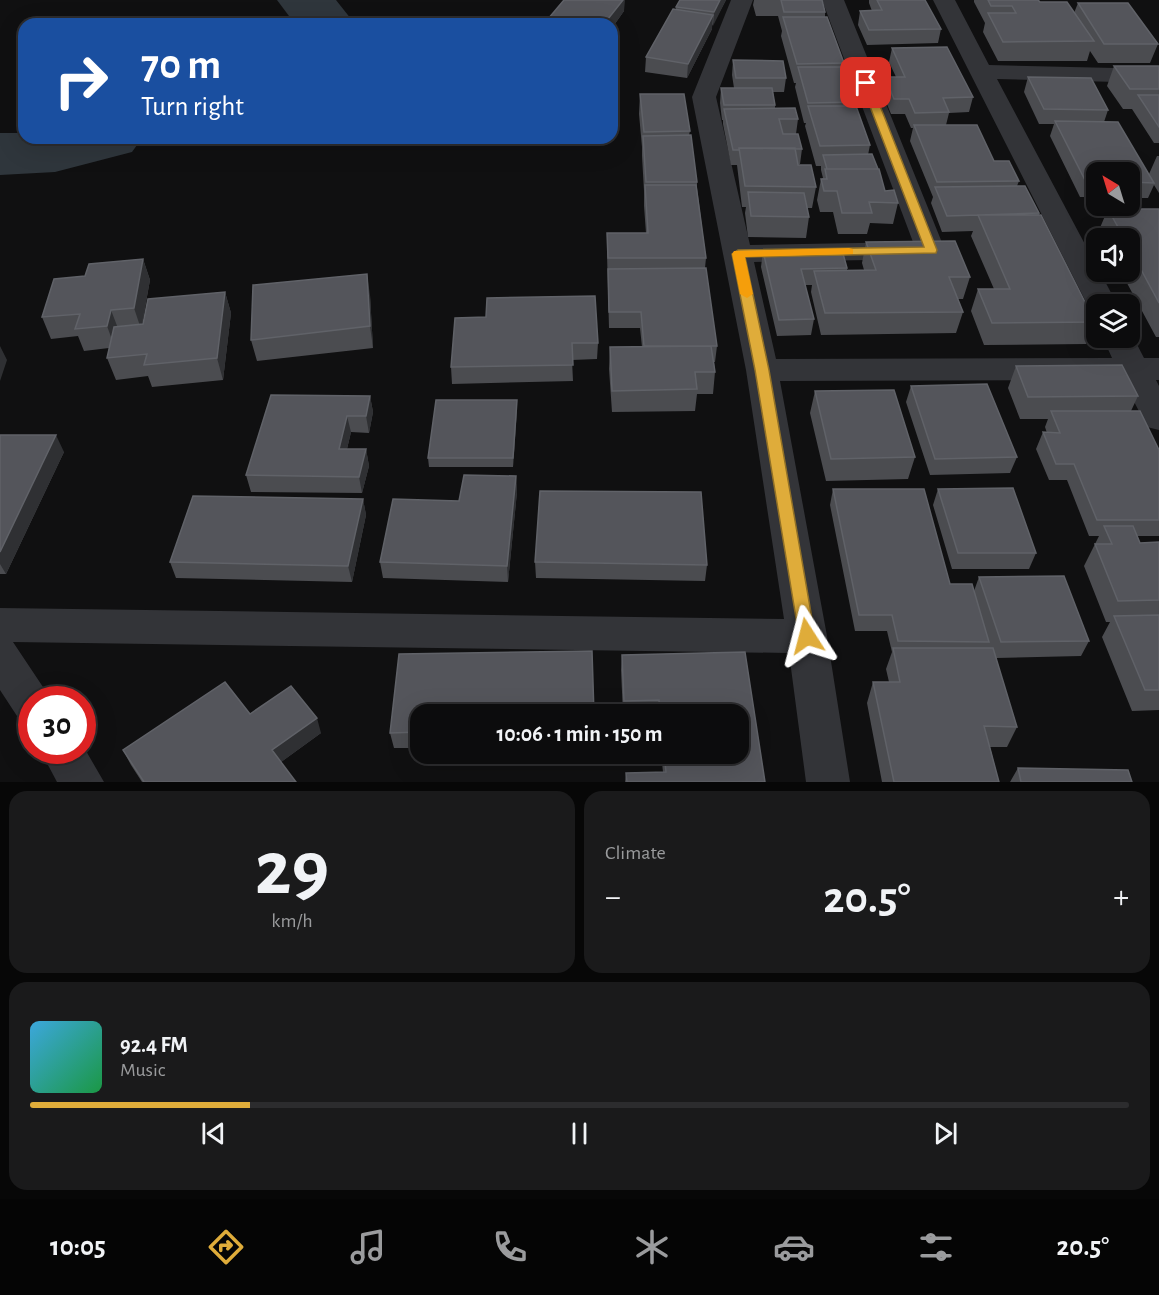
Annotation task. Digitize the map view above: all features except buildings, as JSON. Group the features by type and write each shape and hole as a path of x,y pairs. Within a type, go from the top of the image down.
{"street":[{"path":"742,0 704,97 762,370 807,636 828,782"},
{"path":"738,254 931,250 833,0"},
{"path":"945,0 1097,294"},
{"path":"983,72 1159,76"},
{"path":"1127,348 1147,369 1159,418"},
{"path":"762,370 1147,369"},
{"path":"0,625 807,636"},
{"path":"0,655 21,686"},
{"path":"71,764 82,782"}],"waterway":[{"path":"305,0 321,18"},
{"path":"0,154 55,152 85,144"}],"slow traffic":[{"path":"747,294 738,254 849,252"}],"route":[{"path":"807,636 762,370 738,254 931,250 866,83"}]}
